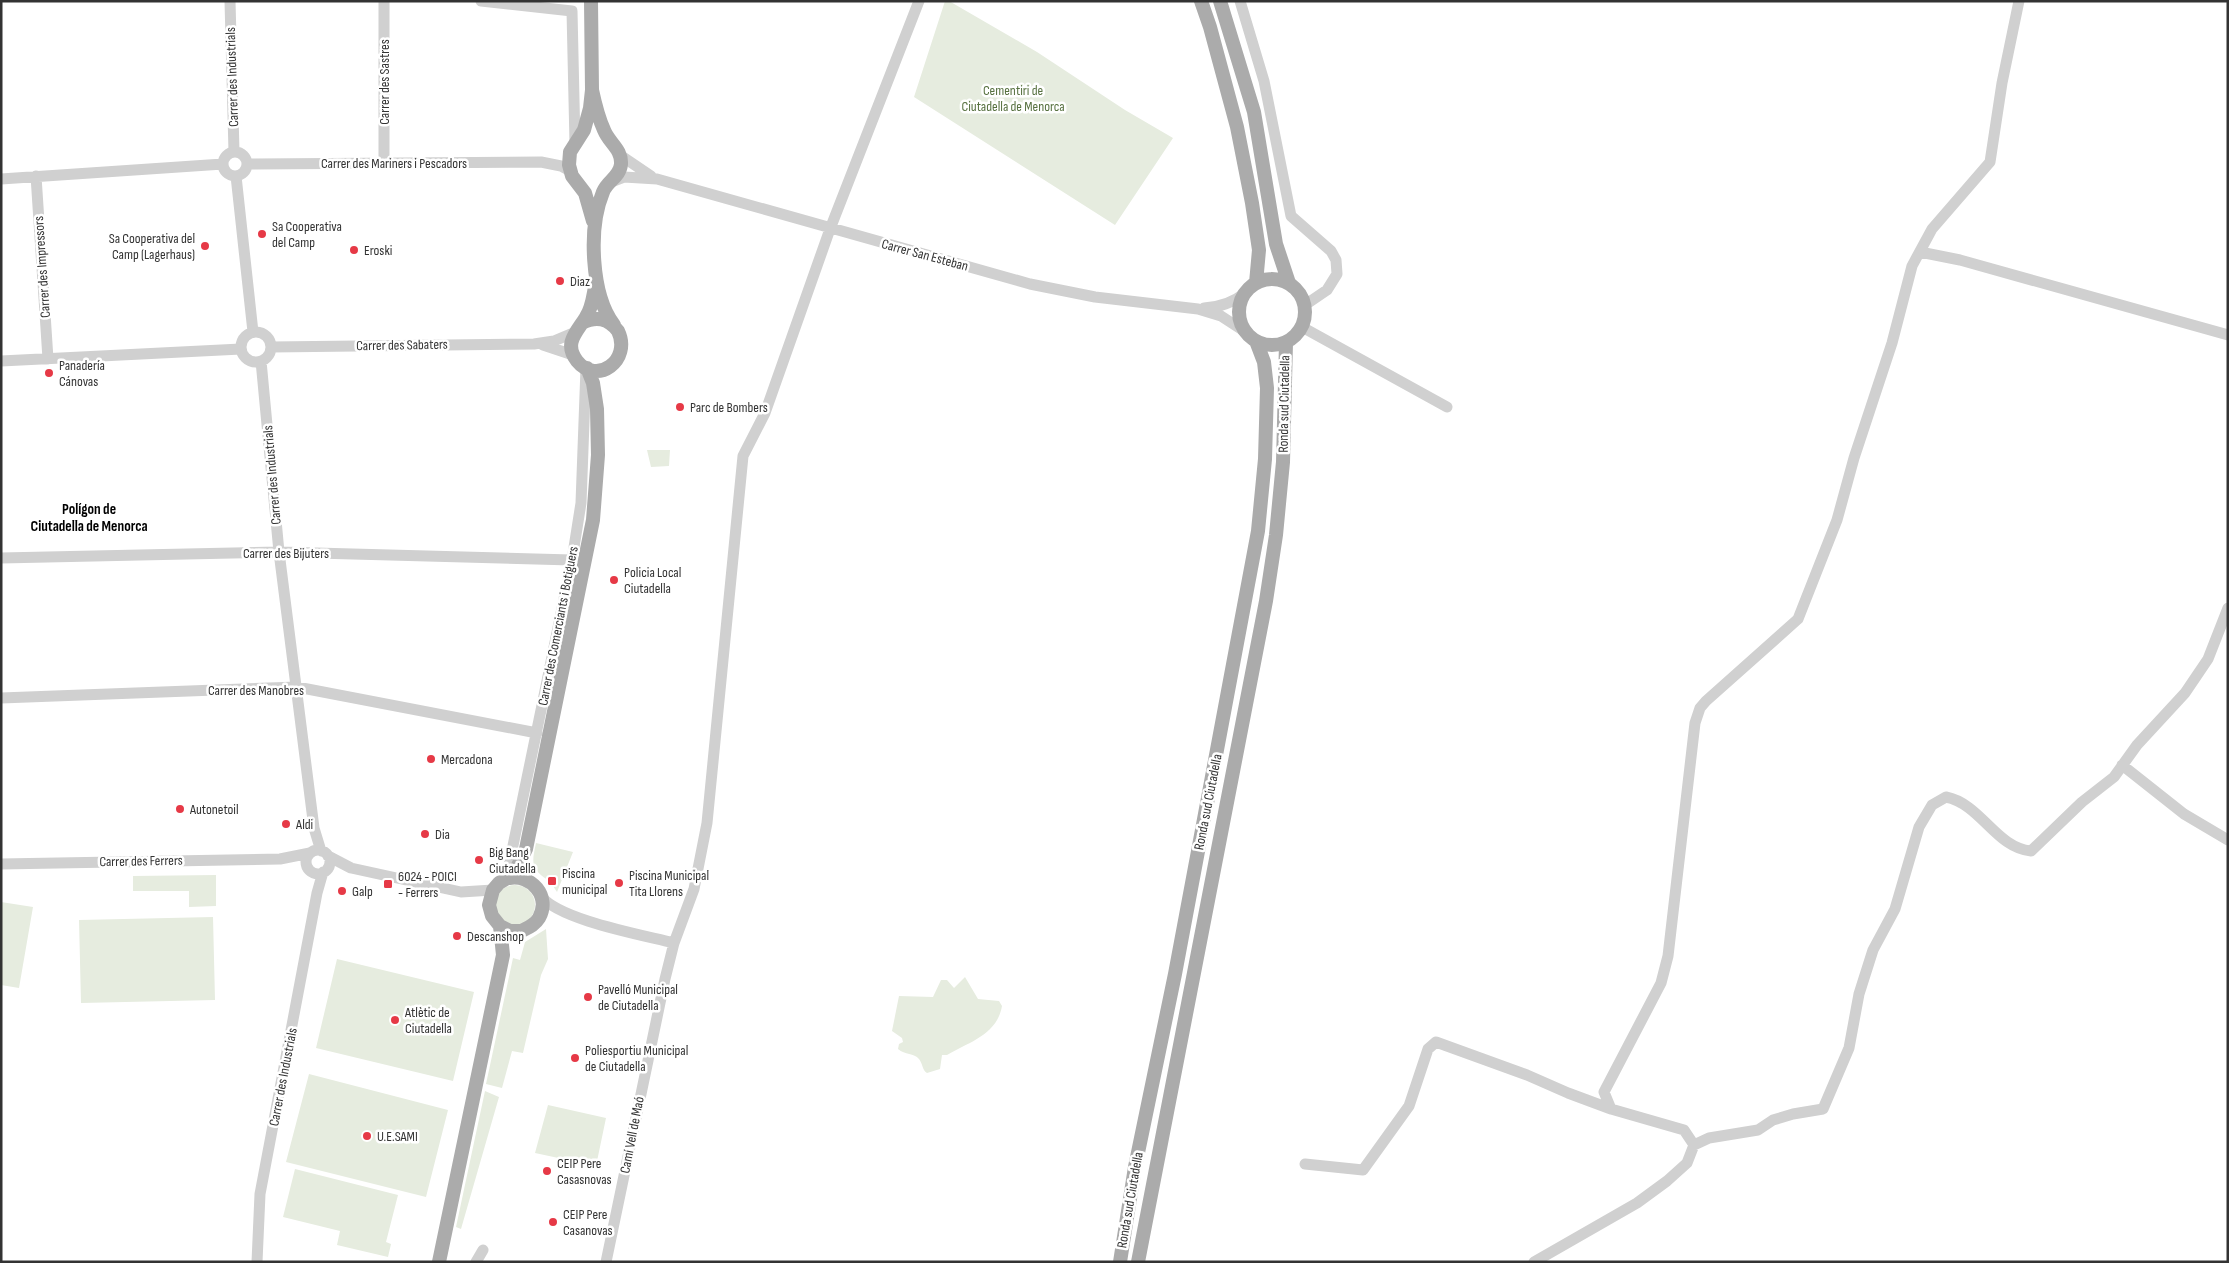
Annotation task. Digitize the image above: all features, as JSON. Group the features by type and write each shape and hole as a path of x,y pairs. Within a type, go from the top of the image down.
{"main road":[{"path":"591,1 592,90 587,122 574,146 570,172 579,183 590,206 595,230"},
{"path":"1201,1 1210,27 1237,127 1252,203 1259,250 1256,283"},
{"path":"1220,1 1254,112 1276,244 1289,283"},
{"path":"586,368 596,370 610,366 618,359 622,349 621,337 607,316 600,300 596,274 595,230 598,206 603,192 620,170 620,155 603,129 592,90"},
{"path":"574,146 586,136 598,135 612,142"},
{"path":"579,183 594,188 610,183"},
{"path":"596,274 593,300 571,342 573,355 586,368 593,383 598,409"},
{"path":"1273,278 1289,283 1296,289 1305,305 1302,327 1286,343 1271,345 1256,341 1244,330 1239,312 1245,293 1256,283 1273,278"},
{"path":"578,328 598,318 614,326"},
{"name":"Ronda sud Ciutadella","path":"1120,1262 1135,1167 1186,917 1258,531 1265,459 1267,388 1264,362 1256,341"},
{"name":"Ronda sud Ciutadella","path":"1138,1262 1266,601 1276,535 1283,462 1286,343"},
{"path":"521,931 510,931 495,922 489,910 489,900 493,890 519,866 526,848 593,520 598,462 598,409 602,385 610,366"},
{"path":"503,954 514,936 538,920 543,906 538,888 529,880 526,874 526,848"},
{"path":"506,879 519,877 529,880"},
{"path":"439,1262 503,954 500,926"}],"street":[{"name":"Carrer des Industrials","path":"230,1 234,152"},
{"name":"Carrer des Sastres","path":"384,1 384,162"},
{"path":"481,1 572,11 574,146"},
{"name":"Camí Vell de Maó","path":"606,1262 665,979 674,943 694,889 708,823 743,456 765,413 830,229 919,1"},
{"path":"1240,1 1264,82 1291,216 1331,251 1336,260 1337,274 1327,290 1305,305"},
{"path":"1611,1109 1604,1092 1661,983 1668,956 1695,722 1700,708 1798,619 1838,520 1854,458 1892,343 1912,266 1932,229 1990,162 2002,83 2019,1"},
{"name":"Carrer des Mariners i Pescadors","path":"541,162 558,158 574,146"},
{"path":"234,152 244,156 247,164 244,171 236,176 226,172 223,164 226,157 234,152"},
{"name":"Carrer San Esteban","path":"620,155 639,169 658,179 830,229 1030,284 1095,297 1198,309 1221,316 1244,330"},
{"name":"Carrer des Mariners i Pescadors","path":"247,164 541,162 561,166 570,172"},
{"path":"1,179 223,164"},
{"name":"Carrer des Impressors","path":"36,176 48,359"},
{"path":"236,176 252,332"},
{"name":"Carrer San Esteban","path":"610,183 624,177 658,179"},
{"path":"1920,252 1960,260 2228,335"},
{"name":"Carrer San Esteban","path":"1198,309 1219,307 1237,300 1245,293"},
{"path":"1302,327 1447,407"},
{"name":"Carrer des Sabaters","path":"271,347 534,344 554,341 578,328"},
{"path":"252,332 265,336 271,347 268,356 261,361 248,360 241,349 242,340 252,332"},
{"name":"Carrer des Sabaters","path":"534,344 554,347 573,355"},
{"path":"1,361 241,349"},
{"name":"Carrer des Industrials","path":"261,361 279,552 318,853"},
{"name":"Carrer des Comerciants i Botiguers","path":"506,879 572,560 581,503 586,368"},
{"name":"Carrer des Bijuters","path":"1,558 279,552 572,560"},
{"path":"1534,1262 1637,1203 1667,1181 1687,1163 1694,1145 1709,1138 1758,1130 1773,1120 1793,1114 1822,1109 1849,1048 1859,994 1873,950 1895,909 1919,827 1932,805 1946,797 1959,800 1975,812 2007,842 2019,850 2031,851 2082,802 2114,776 2185,693 2203,666 2228,608"},
{"name":"Carrer des Manobres","path":"1,698 297,687 537,733"},
{"path":"2122,766 2184,814 2228,840"},
{"path":"318,853 330,864 317,871 306,860 318,853"},
{"name":"Carrer des Ferrers","path":"1,864 280,858 318,853 350,868 461,892 484,904 489,910"},
{"name":"Carrer des Ferrers","path":"280,858 317,871 350,868"},
{"name":"Carrer des Industrials","path":"257,1262 260,1194 317,893 317,871"},
{"name":"Carrer des Ferrers","path":"461,892 493,890"},
{"path":"541,896 549,904 573,916 674,943"},
{"path":"538,920 545,915 573,916"},
{"path":"1305,1164 1363,1170 1410,1106 1428,1049 1436,1042 1611,1109 1684,1130 1694,1145"},
{"path":"476,1262 482,1250"}],"green space":[{"name":"Cementiri de Ciutadella de Menorca","path":"945,1 949,1 1037,52 1125,110 1173,138 1115,225 914,97"},
{"path":"647,450 670,450 669,466 651,467"},
{"path":"536,843 573,852 557,892 553,886 555,883 550,878 548,880 542,876 535,868 533,860"},
{"path":"216,875 216,906 189,907 189,891 133,891 133,876"},
{"path":"519,885 526,888 532,894 535,905 534,913 526,922 519,925 511,925 504,922 496,913 495,901 498,894 507,886"},
{"path":"1,902 33,907 19,988 1,985"},
{"path":"213,917 215,1000 81,1003 79,920"},
{"path":"546,929 548,959 541,975 523,1053 512,1051 502,1088 486,1084 513,958 520,960 525,942"},
{"name":"Atlètic de Ciutadella","path":"337,959 474,992 453,1081 316,1048"},
{"path":"965,977 978,999 999,1001 1002,1006 999,1016 988,1031 981,1036 947,1055 942,1055 940,1069 927,1073 917,1057 898,1049 899,1044 903,1042 902,1038 892,1031 899,996 933,997 941,980 947,980 954,988"},
{"name":"U.E.SAMI","path":"309,1074 448,1110 426,1197 286,1162"},
{"path":"485,1091 499,1097 461,1229 456,1227"},
{"path":"548,1105 606,1118 596,1166 535,1153"},
{"path":"295,1169 398,1195 386,1242 391,1244 388,1257 337,1245 340,1231 283,1217"}],"place":[{"name":"Sa Cooperativa del Camp","path":"262,234"},
{"name":"Sa Cooperativa del Camp (Lagerhaus)","path":"205,246"},
{"name":"Eroski","path":"354,250"},
{"name":"Diaz","path":"560,281"},
{"name":"Panadería Cánovas","path":"49,373"},
{"name":"Parc de Bombers","path":"680,407"},
{"name":"Policia Local Ciutadella","path":"614,580"},
{"name":"Mercadona","path":"431,759"},
{"name":"Autonetoil","path":"180,809"},
{"name":"Aldi","path":"286,824"},
{"name":"Dia","path":"425,834"},
{"name":"Big Bang Ciutadella","path":"479,860"},
{"name":"Piscina municipal","path":"552,881"},
{"name":"Piscina Municipal Tita Llorens","path":"619,883"},
{"name":"6024 - POICI - Ferrers","path":"388,884"},
{"name":"Galp","path":"342,891"},
{"name":"Descanshop","path":"457,936"},
{"name":"Pavelló Municipal de Ciutadella","path":"588,997"},
{"name":"Atlètic de Ciutadella","path":"395,1020"},
{"name":"Poliesportiu Municipal de Ciutadella","path":"575,1058"},
{"name":"U.E.SAMI","path":"367,1136"},
{"name":"CEIP Pere Casasnovas","path":"547,1171"},
{"name":"CEIP Pere Casanovas","path":"553,1222"}],"district":[{"name":"Polígon de Ciutadella de Menorca","path":"89,518"}]}
